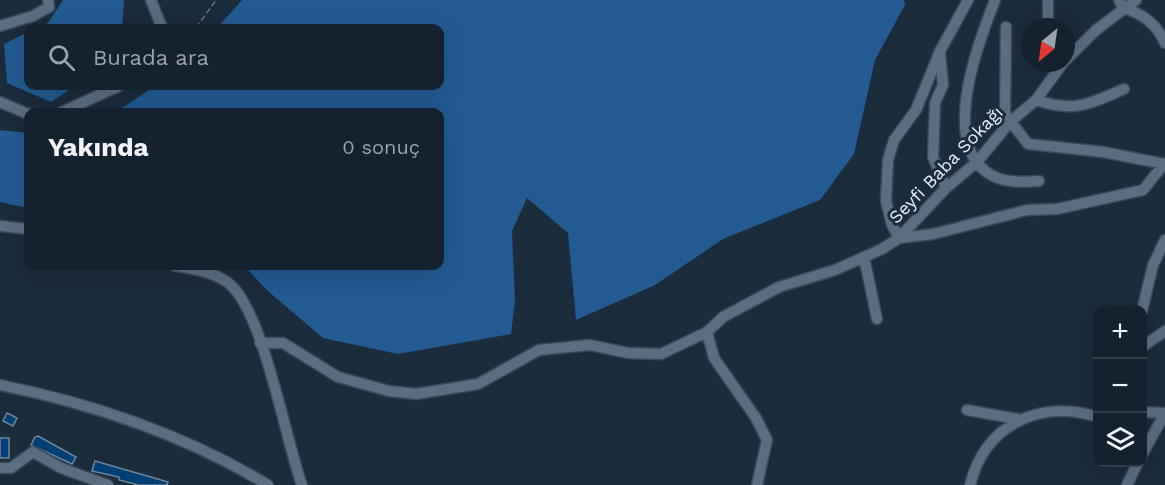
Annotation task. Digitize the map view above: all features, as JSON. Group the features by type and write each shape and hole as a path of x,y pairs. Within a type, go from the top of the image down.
{"street":[{"path":"0,26 33,16 49,7 48,0"},
{"path":"151,0 160,24"},
{"path":"968,0 940,51 927,89 916,110 894,140 888,159 886,201 892,225 899,238 933,234 1027,210 1057,209 1143,190 1164,164 1103,152 1028,144 1005,114 1006,27"},
{"path":"995,0 975,54 966,104 967,141 977,162 995,177 1017,182 1039,181"},
{"path":"1048,0 1048,18"},
{"name":"Seyfi Baba Sokağı","path":"1075,51 1121,4 1136,0"},
{"path":"1121,4 1136,11 1160,31 1165,43"},
{"path":"940,51 943,86 935,103 933,157 946,188"},
{"name":"Seyfi Baba Sokağı","path":"260,343 283,343 338,377 389,391 416,394 477,384 539,350 590,345 628,353 661,354 707,332 723,316 778,287 835,270 899,238 946,188 977,162 1010,122 1036,100 1052,72"},
{"path":"71,108 110,90"},
{"path":"1036,100 1052,105 1082,107 1124,90"},
{"path":"0,102 24,112"},
{"path":"0,226 24,229"},
{"path":"1144,305 1153,265 1165,240"},
{"path":"864,257 877,319"},
{"path":"193,270 216,275 235,289 247,304 302,485"},
{"path":"707,332 714,358 756,418 767,440 757,485"},
{"path":"1147,344 1165,332"},
{"path":"0,385 98,408 166,433 229,461 268,485"},
{"path":"967,410 1018,419 1054,412 1080,412 1093,416"},
{"path":"1147,412 1165,413 1147,447"},
{"path":"970,485 986,448 1004,429 1018,419"},
{"path":"0,468 11,468 33,452 61,468 108,485"},
{"path":"1127,485 1136,467"}],"path":[{"path":"199,24 216,0"}],"shaded area":[{"path":"63,0 124,0 122,24 46,24"},
{"path":"242,0 904,0 905,5 875,60 854,154 820,200 723,239 655,285 576,320 568,233 527,198 512,231 515,301 511,334 398,354 323,338 269,292 248,270 444,270 444,108 122,108 149,90 444,90 444,24 221,24"},
{"path":"24,34 24,90 69,90 51,102 7,83 4,44"},
{"path":"0,130 24,133 24,207 0,202"}],"building":[{"path":"7,413 17,418 13,426 3,421"},
{"path":"38,436 76,457 72,464 31,445"},
{"path":"0,438 9,438 9,458 0,458"},
{"path":"95,461 168,482 167,485 139,485 119,480 119,477 92,471"}]}
